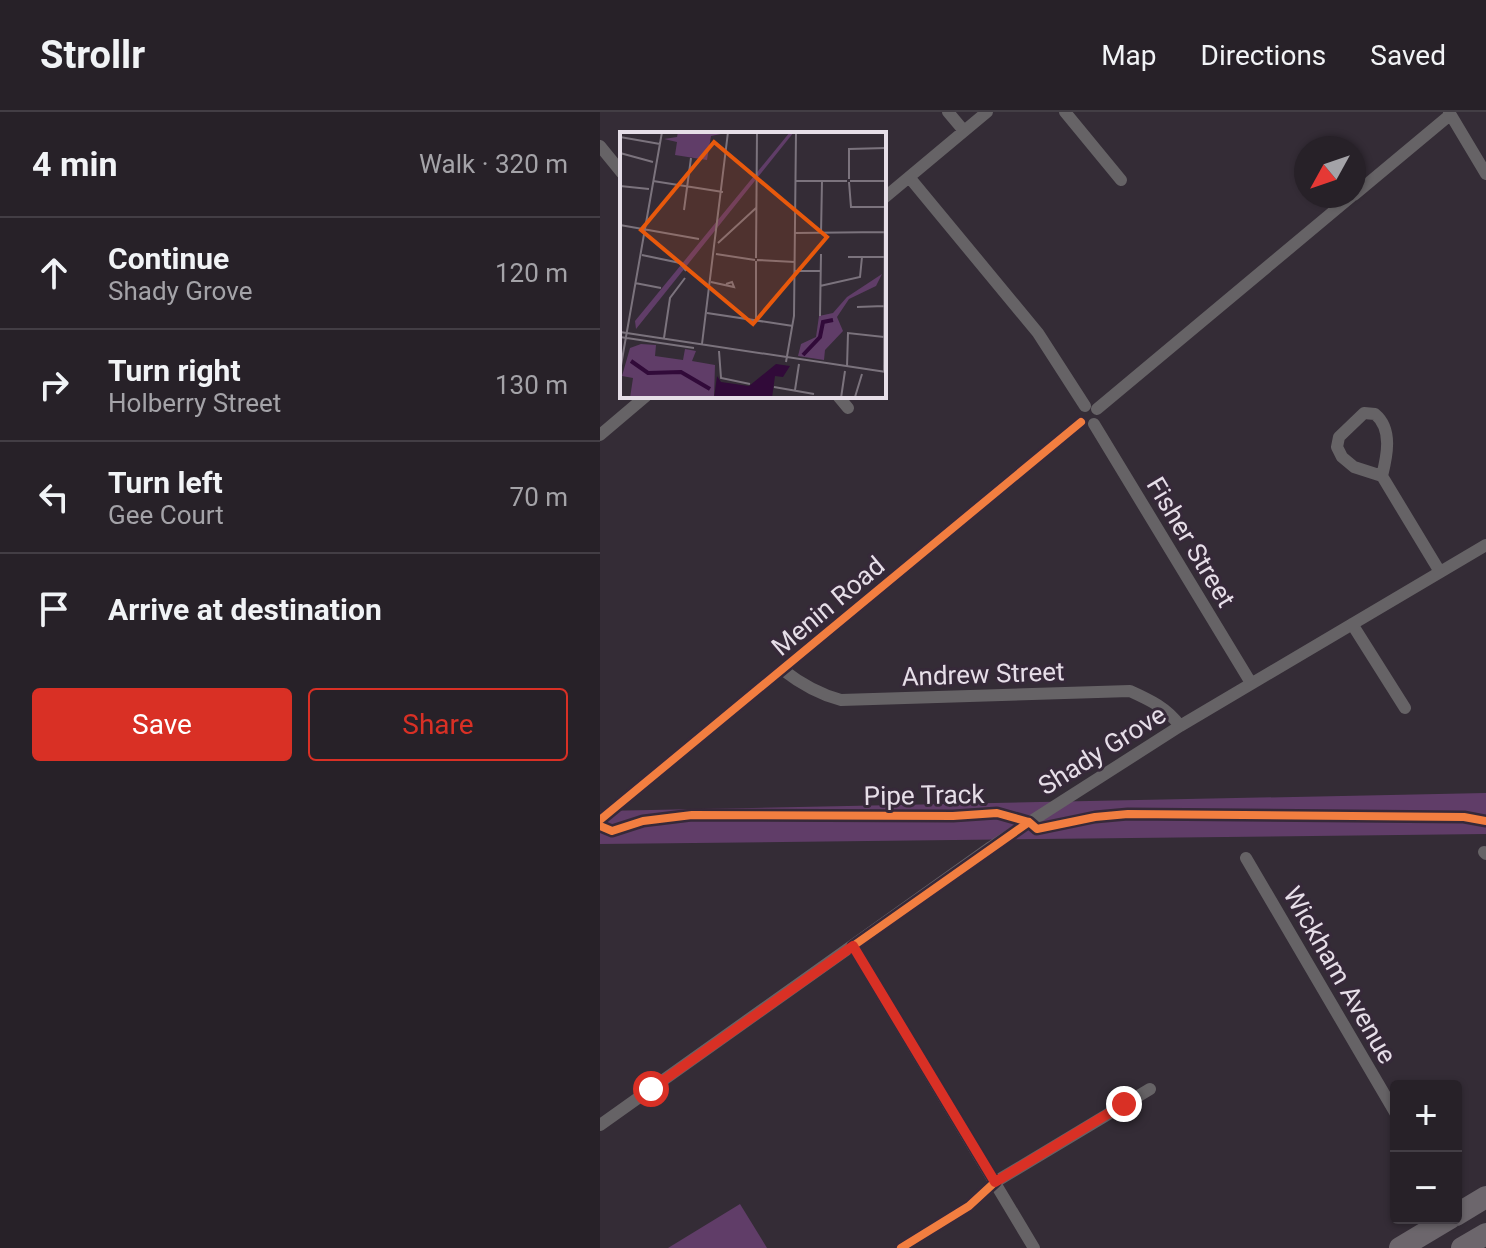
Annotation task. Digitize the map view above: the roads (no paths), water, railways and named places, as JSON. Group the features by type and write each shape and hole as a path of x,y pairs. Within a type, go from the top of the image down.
{"highway":[{"path":"1462,1211 1486,1197"},
{"path":"1400,1248 1440,1224"}],"street":[{"path":"948,112 964,131"},
{"path":"886,196 987,112"},
{"path":"1065,112 1121,180"},
{"path":"1366,184 1450,113 1486,174"},
{"path":"600,146 620,170"},
{"path":"600,168 611,159"},
{"path":"909,177 1038,333 1099,416 1088,423"},
{"path":"1091,408 1337,208"},
{"path":"600,435 644,398"},
{"path":"840,398 848,408"},
{"path":"1382,476 1388,447 1383,421 1375,414 1364,413 1339,437 1337,447 1342,457 1354,467 1382,476 1440,572"},
{"name":"Menin Road","path":"600,820 1088,423"},
{"name":"Fisher Street","path":"1088,423 1251,683"},
{"name":"Shady Grove","path":"600,1125 991,847 1180,726 1486,545"},
{"path":"1352,624 1405,708"},
{"name":"Andrew Street","path":"783,670 822,695 841,700 1130,691 1171,713 1180,726"},
{"name":"Wickham Avenue","path":"1246,858 1390,1104"},
{"path":"853,946 1034,1248"},
{"path":"901,1248 969,1206 995,1182 1150,1089"},
{"path":"1459,1224 1472,1244"}]}
